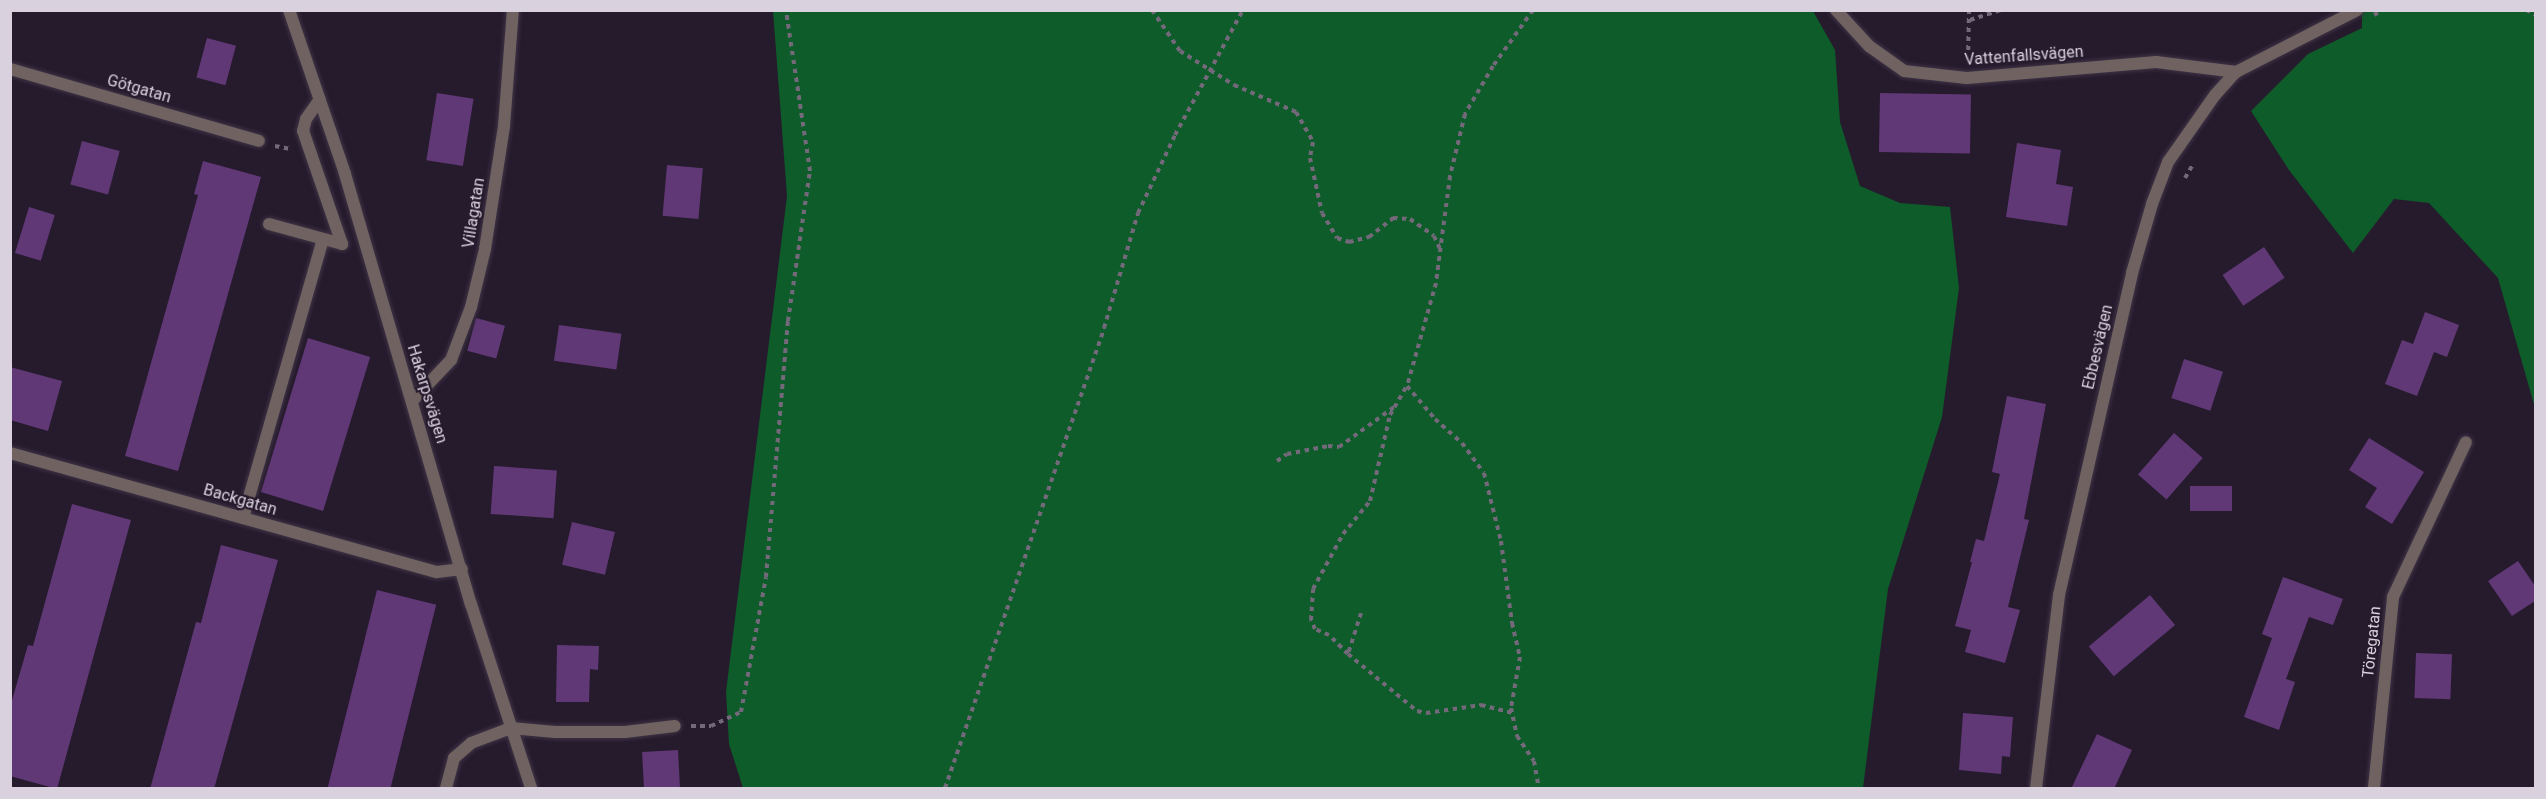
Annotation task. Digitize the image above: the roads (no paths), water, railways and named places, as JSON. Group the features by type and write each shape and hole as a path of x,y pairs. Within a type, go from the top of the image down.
{"street":[{"name":"Hakarpsvägen","path":"290,10 320,99 531,789"},
{"name":"Villagatan","path":"412,401 451,360 471,307 485,249 504,126 513,10"},
{"name":"Vattenfallsvägen","path":"1836,10 1869,46 1904,70 1967,78 2156,62 2236,72"},
{"name":"Ebbesvägen","path":"2036,789 2059,595 2136,261 2152,204 2168,162 2215,95 2236,72 2357,10"},
{"name":"Götgatan","path":"10,69 259,141"},
{"path":"269,224 342,244 303,131 306,119 320,99"},
{"path":"243,518 323,239"},
{"name":"Töregatan","path":"2374,789 2393,597 2466,442"},
{"name":"Backgatan","path":"10,453 437,572 462,569"},
{"path":"446,789 454,758 471,743 511,728 555,732 625,732 675,726"}]}
